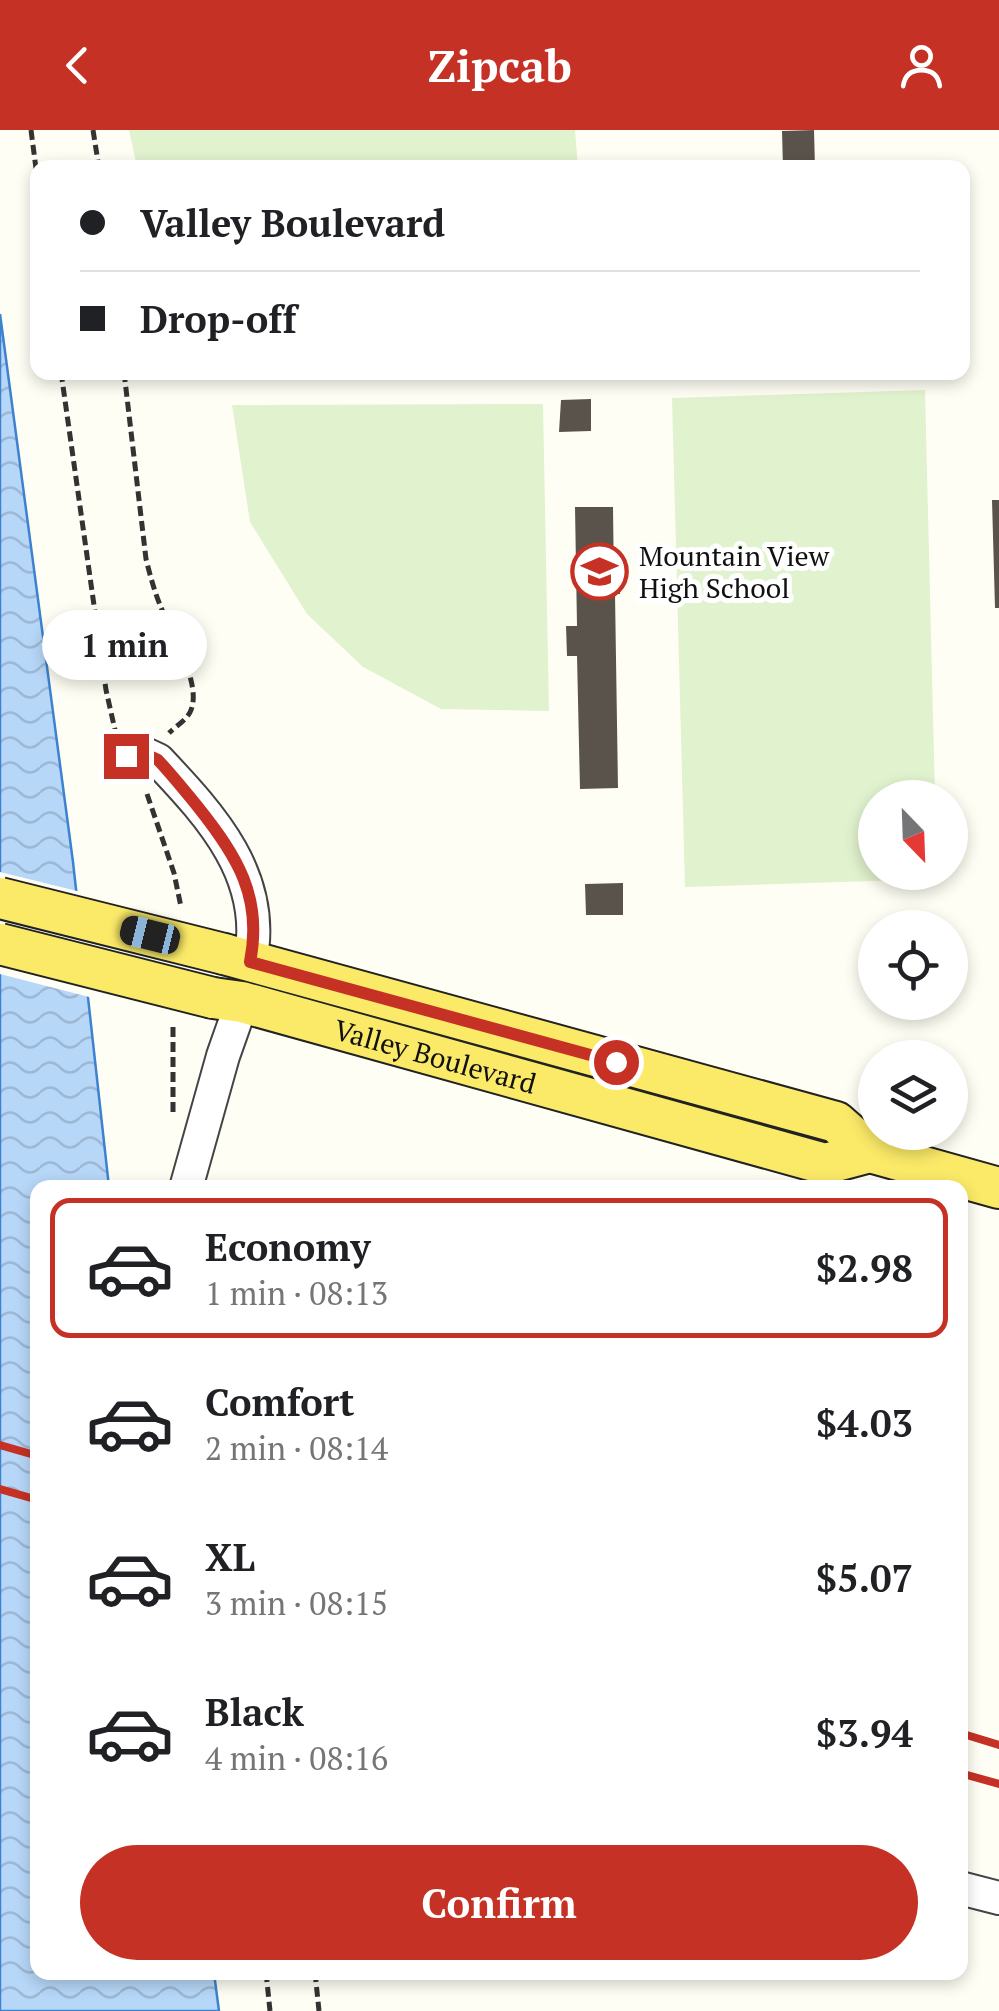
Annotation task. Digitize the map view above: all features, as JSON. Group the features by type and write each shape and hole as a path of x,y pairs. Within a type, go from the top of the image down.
{"main road":[{"name":"Valley Boulevard","path":"0,898 237,958 836,1122 870,1152 999,1188"},
{"name":"Valley Boulevard","path":"0,944 227,1000 825,1164 870,1152"}],"street":[{"path":"134,754 152,756 166,768 214,826 240,867 252,903 254,940 237,958"},
{"path":"188,1180 223,1056 227,1000"},
{"path":"968,1890 999,1898"}],"path":[{"path":"31,130 35,160"},
{"path":"93,130 98,160"},
{"path":"62,380 106,690 116,734 134,754 188,716 193,693 146,559 125,380"},
{"path":"267,1980 270,2011"},
{"path":"316,1980 319,2011"}],"green space":[{"path":"129,130 575,130 577,160 135,160"},
{"path":"925,390 935,780 858,780 858,882 685,887 672,398"},
{"path":"543,404 549,711 441,709 363,667 307,614 250,522 232,405"}],"water":[{"path":"0,314 73,862 108,1180 30,1180 30,1980 215,1980 219,2011 0,2011"}],"pier":[{"path":"0,872 81,892 93,998 0,974"}],"building":[{"path":"814,130 815,160 783,160 782,131"},
{"path":"591,399 591,431 559,432 561,400"},
{"path":"992,500 999,500 999,608 995,608"},
{"path":"575,507 613,507 614,587 620,587 620,594 615,594 618,788 580,789 577,656 567,656 566,626 577,626"},
{"path":"623,883 623,915 586,915 585,884"}],"railway":[{"path":"0,1445 30,1454"},
{"path":"0,1489 30,1498"},
{"path":"968,1735 999,1745"},
{"path":"968,1775 999,1784"}],"place":[{"name":"Mountain View High School","path":"600,571"}],"route":[{"path":"126,756 143,753 158,760 230,850 252,903 254,940 250,962 616,1062"}]}
